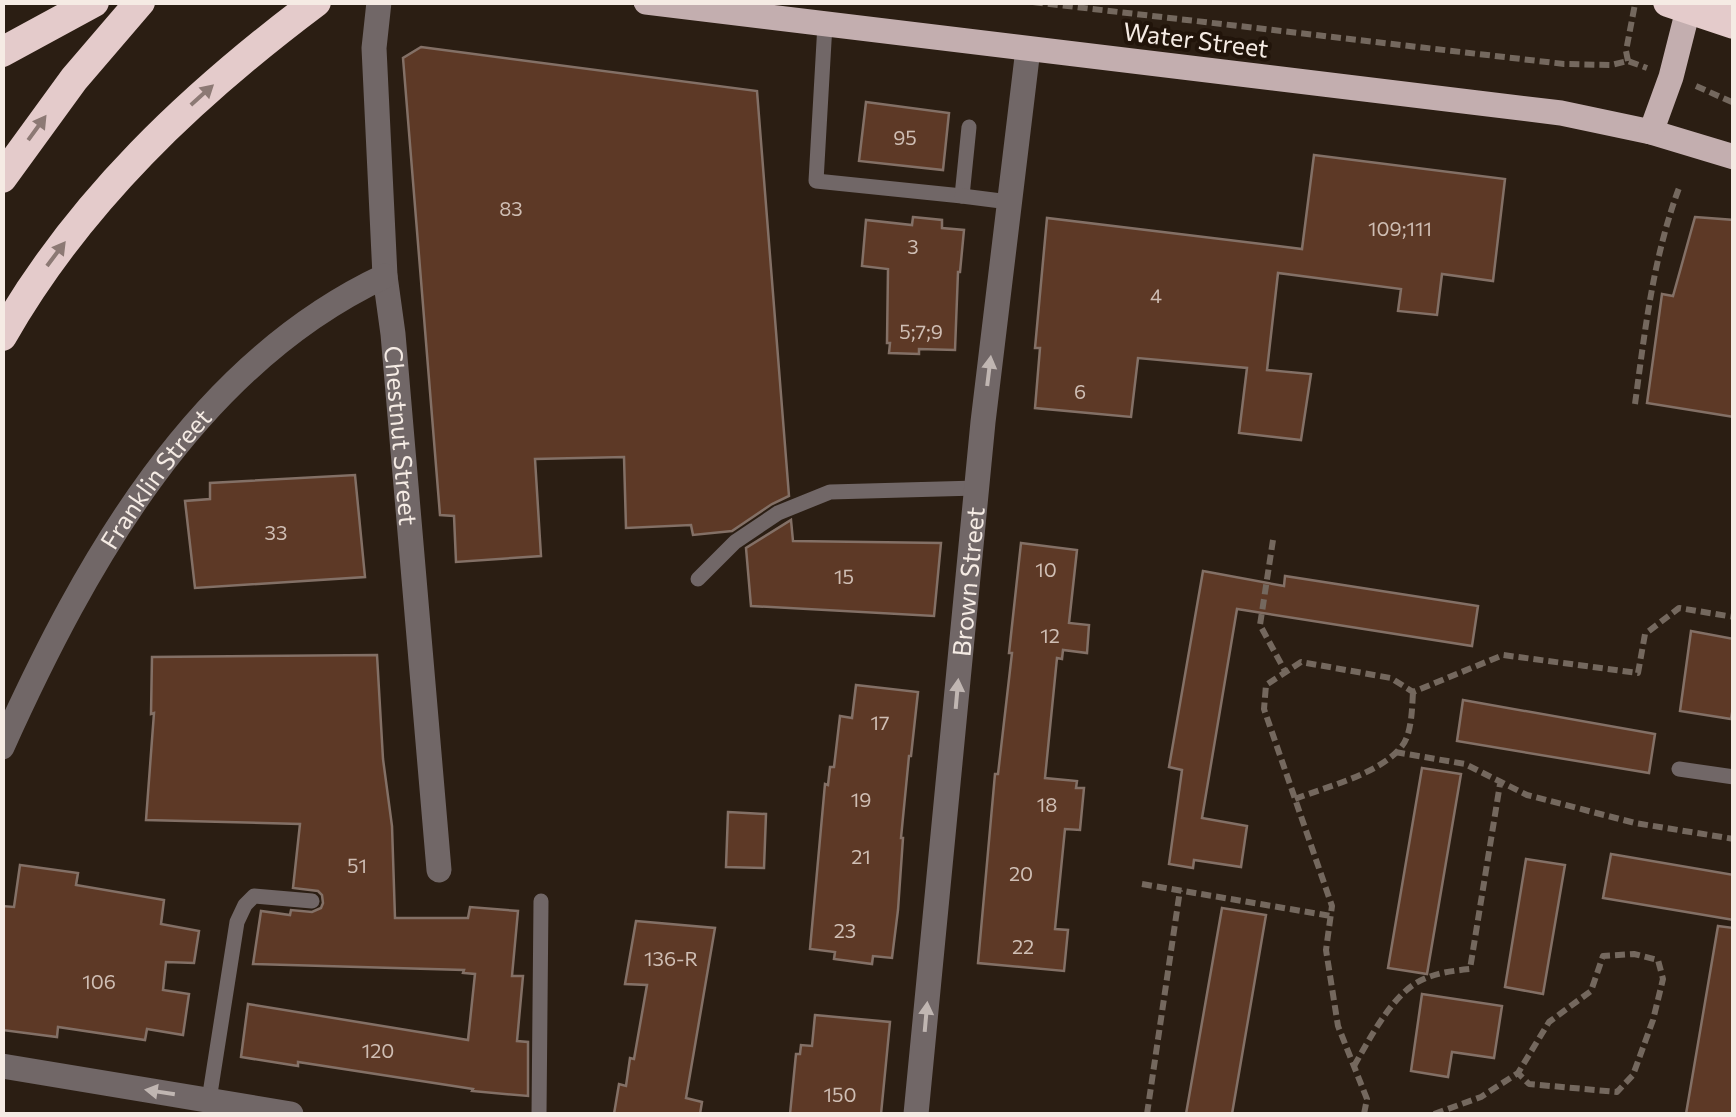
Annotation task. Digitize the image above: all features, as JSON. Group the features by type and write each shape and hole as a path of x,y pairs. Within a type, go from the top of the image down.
{"highway":[{"path":"2,52 94,2"},
{"path":"2,178 74,78 140,2"},
{"path":"2,336 52,258 132,162 248,53 316,2"},
{"path":"1668,2 1734,24"},
{"path":"1725,2 1734,7"}],"main road":[{"name":"Water Street","path":"646,2 1560,113 1651,132 1734,158"},
{"path":"1651,132 1671,77 1690,2"}],"street":[{"name":"Chestnut Street","path":"379,2 374,48 386,276 439,870"},
{"name":"Brown Street","path":"916,1114 976,488 1028,48"},
{"name":"Franklin Street","path":"2,747 89,576 168,458 208,409 269,350 337,301 386,276"},
{"path":"2,1066 290,1114"}],"lane":[{"path":"824,24 816,181 1009,202"},
{"path":"962,196 969,127"},
{"path":"698,580 736,542 778,513 830,492 976,488"},
{"path":"1679,769 1734,777"},
{"path":"208,1100 237,922 245,906 254,896 312,900"},
{"path":"539,1114 541,901"}],"path":[{"path":"1033,2 1596,66 1628,61 1626,51 1635,2"},
{"path":"1635,404 1650,293 1679,188"},
{"path":"1273,540 1260,625 1285,670"},
{"path":"1414,692 1503,654 1638,673 1645,634 1679,608 1734,617"},
{"path":"1364,1114 1367,1099 1338,1026 1326,950 1332,906 1264,709 1266,685 1301,662 1390,678 1414,692"},
{"path":"1295,799 1380,766 1404,744 1414,692"},
{"path":"1395,752 1465,764 1527,795 1635,823 1734,839"},
{"path":"1354,1066 1391,1008 1414,984 1443,972 1470,969 1500,784"},
{"path":"1142,884 1331,916"},
{"path":"1148,1114 1180,890"},
{"path":"1434,1114 1481,1097 1518,1073 1549,1022 1591,990 1604,956 1634,954 1658,960 1663,979 1653,1020 1633,1075 1617,1092 1529,1084 1518,1073"}],"building":[{"path":"421,47 757,91 789,496 732,531 693,535 691,525 626,528 624,457 535,459 541,556 456,562 454,516 440,515 403,58"},
{"path":"866,102 949,113 943,170 859,161"},
{"path":"1314,155 1505,179 1493,281 1442,274 1437,315 1398,311 1401,289 1278,273 1267,370 1311,374 1301,440 1239,433 1247,368 1138,358 1131,417 1035,408 1040,348 1035,348 1047,218 1302,249"},
{"path":"913,217 942,220 942,228 964,230 955,350 889,353 888,269 862,266 866,220 912,225"},
{"path":"1695,217 1734,220 1734,417 1647,403 1662,294 1673,296"},
{"path":"355,475 365,577 195,588 185,501 210,499 210,483"},
{"path":"791,520 793,541 941,543 934,616 751,606 746,548"},
{"path":"1021,543 1077,550 1069,623 1089,625 1087,653 1063,650 1062,659 1057,658 1045,778 1077,781 1076,788 1084,788 1080,830 1065,829 1055,929 1068,930 1064,971 978,963"},
{"path":"1203,571 1284,586 1285,576 1478,606 1472,646 1237,609 1202,818 1247,826 1241,867 1194,860 1193,868 1169,864 1182,770 1169,767"},
{"path":"1691,631 1734,639 1731,719 1680,711"},
{"path":"377,655 383,759 392,826 395,918 468,918 470,907 518,911 512,976 523,976 517,1041 528,1042 528,1096 241,1057 248,1004 468,1040 475,974 463,973 464,970 253,964 261,911 290,915 291,910 312,912 323,903 318,891 293,888 300,824 146,820 154,713 151,714 152,657"},
{"path":"856,685 918,692 892,958 873,956 872,964 834,959 835,952 810,949 825,784 828,785 830,767 834,767 840,716 852,718"},
{"path":"1463,700 1655,734 1649,773 1457,741"},
{"path":"1422,768 1461,774 1427,974 1388,968"},
{"path":"728,812 766,814 764,868 726,867"},
{"path":"1611,854 1734,875 1734,920 1603,898"},
{"path":"1526,859 1565,865 1543,994 1505,987"},
{"path":"20,865 78,873 76,885 164,900 161,924 199,931 194,963 166,962 163,990 189,994 183,1035 147,1029 145,1040 58,1027 57,1037 2,1030 2,906 14,907"},
{"path":"1222,908 1266,915 1232,1114 1186,1114"},
{"path":"636,921 715,928 686,1098 702,1102 700,1114 614,1114 619,1084 626,1086 630,1058 634,1059 647,985 625,984"},
{"path":"1718,926 1734,928 1734,1114 1686,1114"},
{"path":"1422,994 1502,1006 1494,1058 1452,1052 1448,1077 1411,1071"},
{"path":"815,1015 890,1022 881,1114 790,1114 796,1054 800,1054 801,1045 812,1046"}]}
